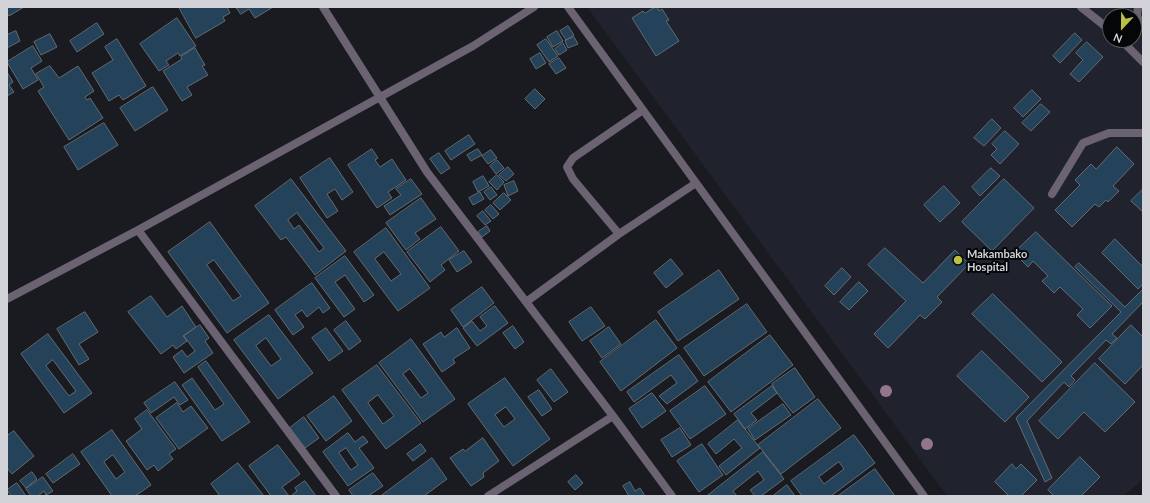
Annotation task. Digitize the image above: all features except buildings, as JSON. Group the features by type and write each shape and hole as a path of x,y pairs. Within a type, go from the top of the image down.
{"street":[{"path":"323,7 427,172 672,496"},
{"path":"7,299 138,230 473,46 534,7"},
{"path":"568,7 924,496"},
{"path":"1081,7 1102,24"},
{"path":"1138,7 1137,16 1143,28"},
{"path":"1129,48 1143,62"},
{"path":"619,234 573,179 568,167 573,158 643,110"},
{"path":"1052,194 1084,143 1108,133 1143,133"},
{"path":"526,302 619,234 696,183"},
{"path":"138,230 336,496"},
{"path":"488,496 613,416"}],"shaded area":[{"name":"Makambako Hospital","path":"587,7 1143,7 1143,480 1123,496 947,496"}],"place":[{"name":"Makambako Hospital","path":"958,260"}]}
